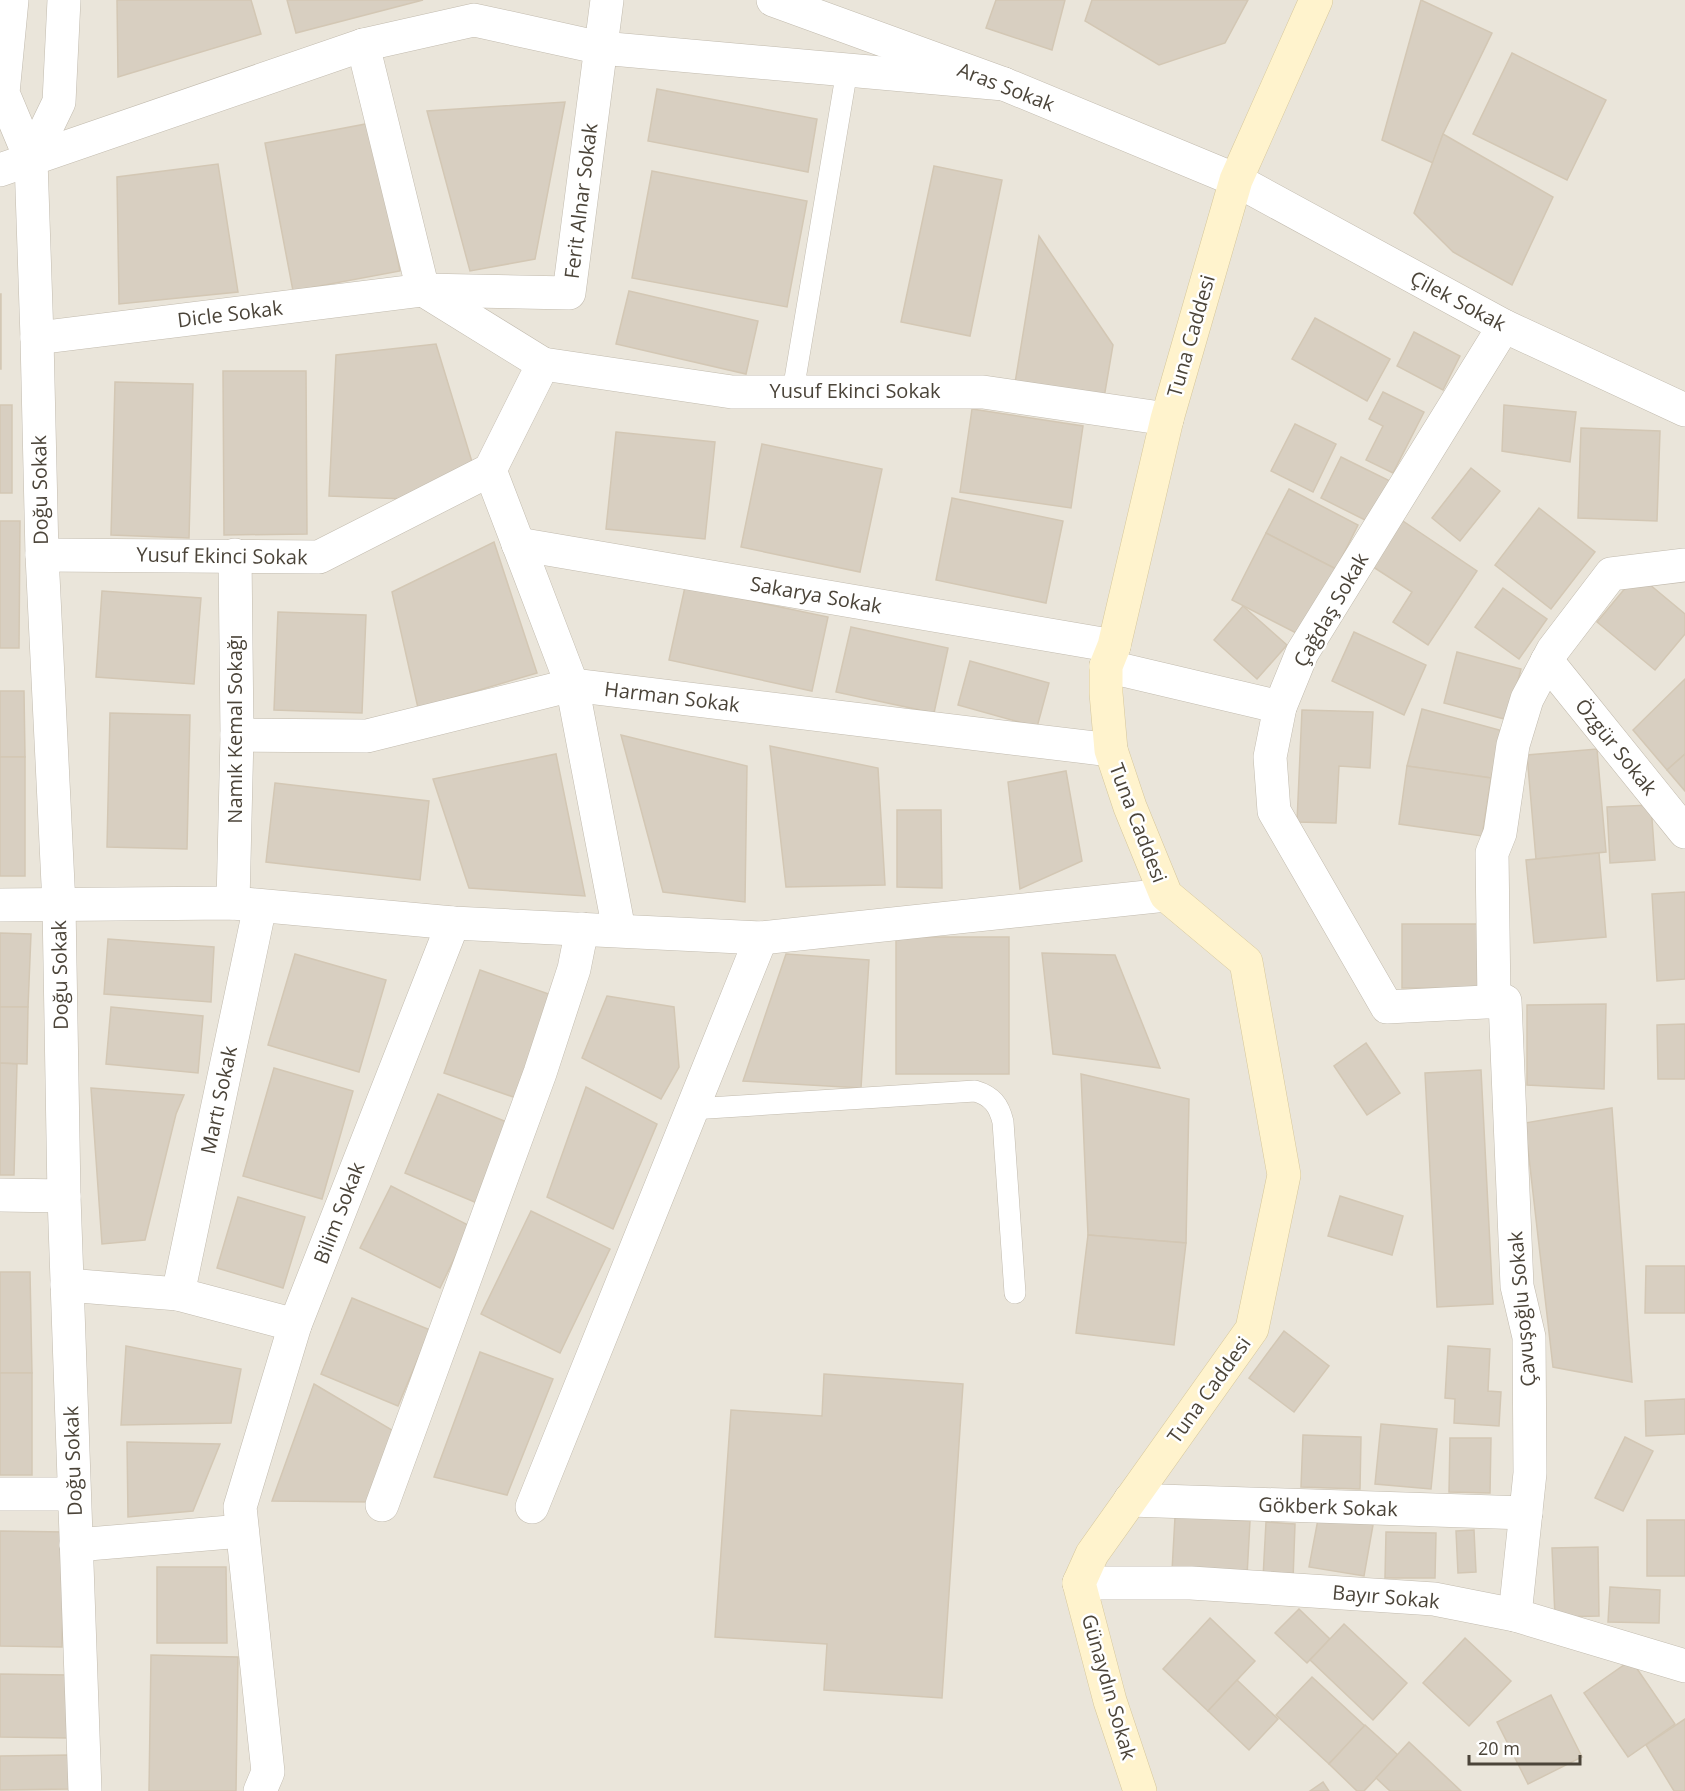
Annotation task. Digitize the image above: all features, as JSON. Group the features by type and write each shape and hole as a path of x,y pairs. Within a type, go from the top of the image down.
{"street":[{"path":"12,0 3,93 31,160"},
{"path":"31,160 59,102 64,0"},
{"name":"Ferit Alnar Sokak","path":"423,290 569,292 607,0"},
{"name":"Aras Sokak","path":"773,0 1004,84 1236,180"},
{"name":"Tuna Caddesi","path":"1079,1582 1092,1554 1252,1329 1284,1175 1246,962 1166,895 1130,807 1111,750 1106,693 1110,656 1167,419 1236,180 1316,0"},
{"path":"0,170 363,45 474,20 601,48 1004,84"},
{"path":"363,45 423,290 543,364 490,470 572,685 619,930"},
{"name":"Doğu Sokak","path":"31,160 42,555 59,905 64,1196 85,1791"},
{"name":"Çilek Sokak","path":"1236,180 1504,326 1685,410"},
{"name":"Dicle Sokak","path":"37,338 423,290"},
{"name":"Çağdaş Sokak","path":"1499,1002 1387,1007 1274,812 1270,757 1280,707 1302,652 1504,326"},
{"name":"Yusuf Ekinci Sokak","path":"543,364 732,392 983,392 1167,419"},
{"name":"Yusuf Ekinci Sokak","path":"42,555 319,557 490,470"},
{"name":"Sakarya Sokak","path":"518,544 1110,656 1280,707"},
{"name":"Namık Kemal Sokağı","path":"236,555 237,735 247,904"},
{"path":"1499,1002 1492,853 1500,833 1513,745 1527,699 1553,650 1611,574 1685,565"},
{"name":"Özgür Sokak","path":"1547,661 1685,832"},
{"name":"Harman Sokak","path":"237,735 367,736 572,685 1111,750"},
{"path":"0,905 247,904 453,923 761,938 1166,895"},
{"name":"Martı Sokak","path":"178,1294 247,904"},
{"name":"Bilim Sokak","path":"241,1519 295,1325 453,923"},
{"path":"382,1505 540,1073 574,969 582,929"},
{"path":"532,1507 761,938"},
{"name":"Çavuşoğlu Sokak","path":"1499,1002 1517,1286 1529,1336 1530,1473 1515,1615"},
{"path":"0,1195 64,1196"},
{"path":"67,1285 178,1294 295,1325"},
{"path":"0,1494 74,1494"},
{"name":"Gökberk Sokak","path":"1130,1500 1526,1513"},
{"path":"76,1545 241,1519 268,1772 260,1791"},
{"name":"Bayır Sokak","path":"1079,1582 1191,1583 1434,1599 1515,1615 1685,1666"},
{"name":"Günaydın Sokak","path":"1079,1582 1110,1701 1140,1791"}],"lane":[{"path":"793,391 847,70"},
{"path":"692,1109 975,1091 985,1094 1000,1109 1004,1122 1016,1293"}],"shaded area":[{"path":"0,0 1685,0 1685,1791 0,1791"}],"building":[{"path":"117,0 251,0 261,34 118,77"},
{"path":"287,0 423,0 296,33"},
{"path":"996,0 1065,0 1052,50 986,28"},
{"path":"1092,0 1248,0 1225,43 1159,65 1085,21"},
{"path":"1421,0 1492,33 1443,134 1433,163 1382,140"},
{"path":"1512,53 1606,100 1567,180 1473,134"},
{"path":"657,89 817,119 808,172 648,141"},
{"path":"565,102 535,259 470,271 427,111"},
{"path":"371,123 400,271 293,291 265,143"},
{"path":"1443,134 1553,197 1512,285 1453,252 1414,213"},
{"path":"218,164 238,292 119,304 117,177"},
{"path":"934,166 1002,180 970,336 901,322"},
{"path":"652,171 807,201 787,307 632,278"},
{"path":"1039,236 1113,345 1104,398 1015,383"},
{"path":"629,291 758,321 746,374 616,344"},
{"path":"1,294 1,369 0,369"},
{"path":"1315,318 1390,359 1367,401 1292,359"},
{"path":"1414,332 1460,356 1443,390 1397,366"},
{"path":"436,344 473,465 406,499 329,496 336,355"},
{"path":"223,371 306,371 307,534 224,535"},
{"path":"115,382 193,384 189,538 111,535"},
{"path":"1383,392 1424,412 1393,473 1366,460 1383,426 1369,419"},
{"path":"0,405 12,405 12,493 0,493"},
{"path":"1504,405 1576,412 1570,462 1502,451"},
{"path":"972,409 1083,426 1071,508 960,492"},
{"path":"1295,424 1336,444 1313,492 1271,471"},
{"path":"1581,428 1660,431 1657,521 1578,518"},
{"path":"616,432 715,442 705,539 606,529"},
{"path":"762,444 882,469 860,572 741,547"},
{"path":"1341,457 1390,481 1369,522 1321,498"},
{"path":"1471,468 1500,491 1460,541 1432,518"},
{"path":"1289,489 1358,525 1336,569 1266,533"},
{"path":"952,498 1063,521 1046,603 936,580"},
{"path":"1539,508 1595,552 1551,609 1495,565"},
{"path":"1397,517 1477,571 1428,645 1393,622 1412,592 1367,563"},
{"path":"0,521 20,521 19,648 0,648"},
{"path":"1266,533 1336,569 1302,636 1232,600"},
{"path":"494,542 537,673 418,708 392,592"},
{"path":"1637,574 1685,614 1685,634 1655,670 1597,622"},
{"path":"685,587 828,617 812,691 669,660"},
{"path":"1503,588 1547,619 1519,659 1475,627"},
{"path":"102,591 201,598 194,684 96,677"},
{"path":"1243,606 1287,645 1257,679 1214,640"},
{"path":"278,612 366,615 362,713 274,710"},
{"path":"851,627 948,648 934,713 836,692"},
{"path":"1354,632 1426,665 1404,715 1332,681"},
{"path":"1457,652 1521,669 1508,720 1444,703"},
{"path":"970,661 1049,683 1037,727 958,705"},
{"path":"1685,679 1685,754 1667,770 1633,730"},
{"path":"0,691 24,691 25,757 0,757"},
{"path":"1422,709 1503,731 1491,778 1407,766"},
{"path":"1302,710 1373,712 1370,768 1339,766 1336,823 1297,822"},
{"path":"110,713 190,715 187,849 107,847"},
{"path":"621,735 747,766 745,902 663,892"},
{"path":"770,746 878,768 885,885 786,887"},
{"path":"1597,749 1606,852 1536,859 1527,755"},
{"path":"556,754 585,896 469,888 433,779"},
{"path":"1685,754 1685,791 1667,770"},
{"path":"0,757 25,757 25,876 0,876"},
{"path":"1407,766 1491,778 1482,836 1399,824"},
{"path":"1066,771 1082,861 1020,889 1008,782"},
{"path":"275,783 429,801 420,880 266,862"},
{"path":"1651,805 1655,860 1610,863 1607,807"},
{"path":"897,810 941,810 942,888 897,887"},
{"path":"1599,853 1606,937 1534,943 1526,860"},
{"path":"1685,892 1685,979 1657,981 1652,894"},
{"path":"1402,924 1481,924 1481,988 1402,988"},
{"path":"0,933 31,934 28,1007 0,1007"},
{"path":"896,937 1009,937 1009,1074 896,1074"},
{"path":"108,939 214,947 211,1002 104,994"},
{"path":"1042,953 1115,955 1160,1068 1053,1054"},
{"path":"295,954 386,980 359,1072 268,1045"},
{"path":"786,954 869,960 861,1088 743,1081"},
{"path":"480,970 557,997 522,1100 444,1073"},
{"path":"607,996 674,1007 679,1067 661,1099 582,1058"},
{"path":"1606,1004 1604,1089 1527,1085 1527,1005"},
{"path":"0,1007 28,1007 27,1064 0,1063"},
{"path":"111,1007 203,1016 198,1073 106,1064"},
{"path":"1685,1024 1685,1079 1658,1079 1657,1025"},
{"path":"1366,1043 1400,1093 1367,1115 1334,1066"},
{"path":"0,1063 17,1064 14,1175 0,1175"},
{"path":"274,1068 353,1091 322,1199 243,1176"},
{"path":"1481,1070 1493,1304 1437,1307 1425,1073"},
{"path":"1081,1074 1189,1099 1186,1243 1088,1235"},
{"path":"586,1087 657,1124 613,1229 547,1197"},
{"path":"91,1088 184,1095 176,1114 145,1240 102,1244"},
{"path":"438,1094 509,1123 477,1203 405,1173"},
{"path":"1612,1108 1632,1382 1553,1367 1525,1123"},
{"path":"391,1186 470,1226 440,1288 360,1248"},
{"path":"1340,1196 1403,1216 1392,1255 1328,1236"},
{"path":"238,1197 305,1217 283,1288 217,1268"},
{"path":"531,1211 610,1249 560,1353 481,1314"},
{"path":"1088,1235 1186,1243 1174,1345 1076,1333"},
{"path":"1646,1266 1685,1266 1685,1313 1645,1313"},
{"path":"0,1272 30,1272 32,1373 0,1373"},
{"path":"352,1298 430,1330 398,1406 321,1374"},
{"path":"1284,1331 1329,1366 1294,1412 1249,1378"},
{"path":"126,1346 241,1369 231,1423 121,1425"},
{"path":"1448,1346 1490,1349 1488,1391 1501,1392 1499,1426 1454,1423 1455,1399 1445,1398"},
{"path":"480,1352 553,1379 507,1495 434,1477"},
{"path":"0,1373 32,1373 32,1475 0,1475"},
{"path":"824,1374 963,1384 942,1698 824,1690 827,1644 715,1637 731,1410 822,1416"},
{"path":"314,1384 392,1430 373,1502 272,1501"},
{"path":"1685,1399 1685,1434 1646,1436 1645,1401"},
{"path":"1381,1424 1437,1429 1431,1489 1375,1484"},
{"path":"1303,1435 1361,1437 1360,1489 1301,1487"},
{"path":"1625,1437 1653,1451 1623,1511 1595,1498"},
{"path":"1450,1438 1491,1438 1490,1493 1449,1492"},
{"path":"127,1442 220,1444 193,1511 128,1517"},
{"path":"1319,1514 1373,1525 1364,1576 1309,1567"},
{"path":"1175,1517 1250,1521 1247,1576 1172,1571"},
{"path":"1647,1520 1685,1520 1685,1576 1647,1576"},
{"path":"1266,1522 1295,1524 1293,1580 1263,1578"},
{"path":"1474,1530 1476,1572 1458,1573 1456,1531"},
{"path":"0,1531 64,1532 62,1647 0,1646"},
{"path":"1386,1532 1436,1533 1435,1578 1385,1578"},
{"path":"1598,1547 1599,1616 1555,1617 1552,1548"},
{"path":"157,1567 226,1567 227,1643 157,1643"},
{"path":"1610,1587 1660,1590 1659,1623 1608,1622"},
{"path":"1299,1609 1330,1639 1307,1663 1275,1633"},
{"path":"1210,1618 1255,1661 1208,1711 1163,1669"},
{"path":"1344,1624 1407,1683 1373,1720 1310,1660"},
{"path":"1465,1638 1511,1681 1469,1726 1423,1683"},
{"path":"151,1655 238,1657 236,1791 149,1791"},
{"path":"1631,1660 1675,1724 1628,1757 1584,1693"},
{"path":"0,1674 68,1675 67,1738 0,1737"},
{"path":"1312,1677 1365,1726 1329,1764 1276,1715"},
{"path":"1237,1680 1278,1719 1249,1750 1208,1711"},
{"path":"1551,1695 1582,1757 1528,1784 1497,1722"},
{"path":"1685,1719 1685,1791 1674,1791 1646,1745"},
{"path":"1365,1725 1398,1755 1364,1791 1357,1791 1329,1764"},
{"path":"1409,1742 1461,1791 1390,1791 1376,1778"},
{"path":"70,1755 70,1789 0,1790 0,1756"},
{"path":"1323,1782 1329,1791 1310,1791"}]}
